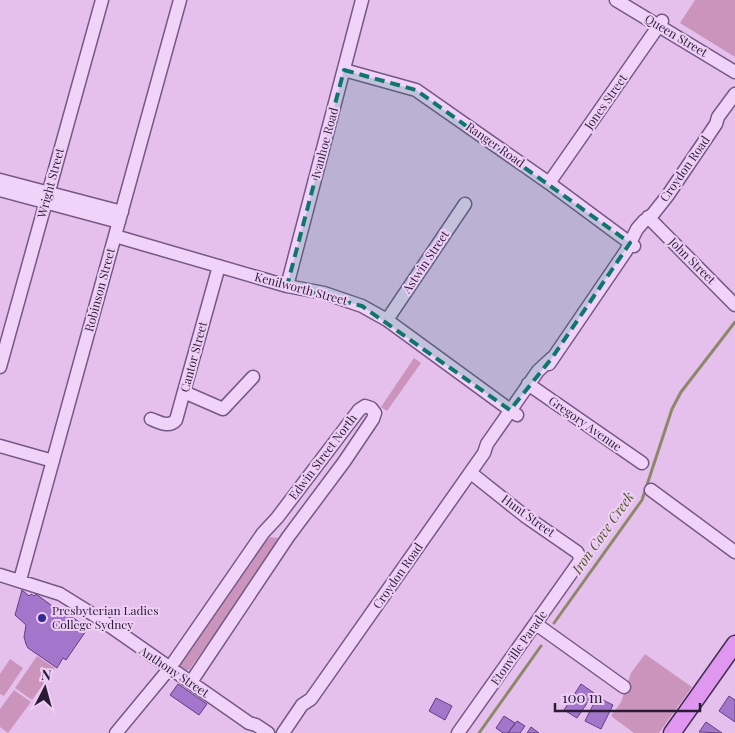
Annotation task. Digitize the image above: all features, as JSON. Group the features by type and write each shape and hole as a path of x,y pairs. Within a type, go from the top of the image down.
{"main road":[{"path":"672,733 735,644"}],"street":[{"name":"Wright Street","path":"0,367 102,0"},
{"name":"Robinson Street","path":"20,580 180,0"},
{"name":"Ivanhoe Road","path":"287,286 362,0"},
{"name":"Queen Street","path":"616,0 735,65"},
{"name":"Queen Street","path":"632,0 661,23 735,72"},
{"name":"Jones Street","path":"549,183 661,23"},
{"name":"Ranger Road","path":"344,70 416,90 549,183 630,247"},
{"name":"Croydon Road","path":"291,733 309,708 311,699 484,453 493,448 514,412 532,387 544,375 552,358 630,247 637,229 651,217 735,94"},
{"name":"Croydon Road","path":"716,124 725,120 735,105"},
{"path":"0,180 47,198"},
{"path":"0,190 47,198 120,217"},
{"name":"Astwin Street","path":"388,320 465,204"},
{"name":"John Street","path":"651,217 735,305"},
{"name":"Kenilworth Street","path":"115,236 287,286 324,293 362,306 388,320 514,412"},
{"name":"Cantor Street","path":"151,419 167,424 173,423 176,420 218,266"},
{"path":"184,392 223,409 253,377"},
{"name":"Gregory Avenue","path":"532,387 642,464"},
{"name":"Edwin Street North","path":"116,733 169,669 263,533 277,518 360,410 365,406 371,408 375,413 373,419 344,462 288,537 191,682"},
{"path":"0,446 53,461"},
{"name":"Hunt Street","path":"471,472 525,516 577,552 580,557 579,562"},
{"path":"651,490 735,552"},
{"name":"Etonville Parade","path":"458,733 579,562"},
{"name":"Anthony Street","path":"0,575 60,594 191,682 253,728 256,725 268,733"},
{"path":"536,624 624,686"},
{"name":"Croydon Road","path":"283,733 302,704 311,699"}],"highlighted area":[{"path":"344,70 416,90 630,243 552,358 510,410 362,306 287,286"}],"shaded area":[{"path":"695,0 735,0 735,57 680,23"},
{"path":"414,358 421,363 387,411 381,407"},
{"path":"270,537 278,538 280,542 189,670 183,670 180,664 262,544"},
{"path":"645,654 692,687 659,733 634,733 611,716 621,702 631,673"},
{"path":"37,656 55,668 32,700 15,688"},
{"path":"10,659 23,668 4,696 0,694 0,674"},
{"path":"14,690 31,702 8,733 0,727 0,709"}],"building":[{"path":"22,590 29,596 36,594 88,628 66,660 63,658 57,668 28,648 26,644 24,637 26,625 15,615"},
{"path":"178,684 207,704 199,715 170,695"},
{"path":"581,684 594,693 577,718 564,710"},
{"path":"729,696 735,700 735,722 719,711"},
{"path":"597,697 613,705 601,729 585,721"},
{"path":"436,698 452,706 445,720 429,711"},
{"path":"504,716 515,723 508,733 503,733 496,728"},
{"path":"517,721 525,726 520,733 508,733"},
{"path":"706,722 722,733 699,732"},
{"path":"531,727 539,733 527,733"}],"waterway":[{"name":"Iron Cove Creek","path":"554,623 642,500 672,409 681,392 735,322"},
{"name":"Iron Cove Creek","path":"479,733 541,646"}],"place":[{"name":"Presbyterian Ladies College Sydney","path":"42,618"}]}
